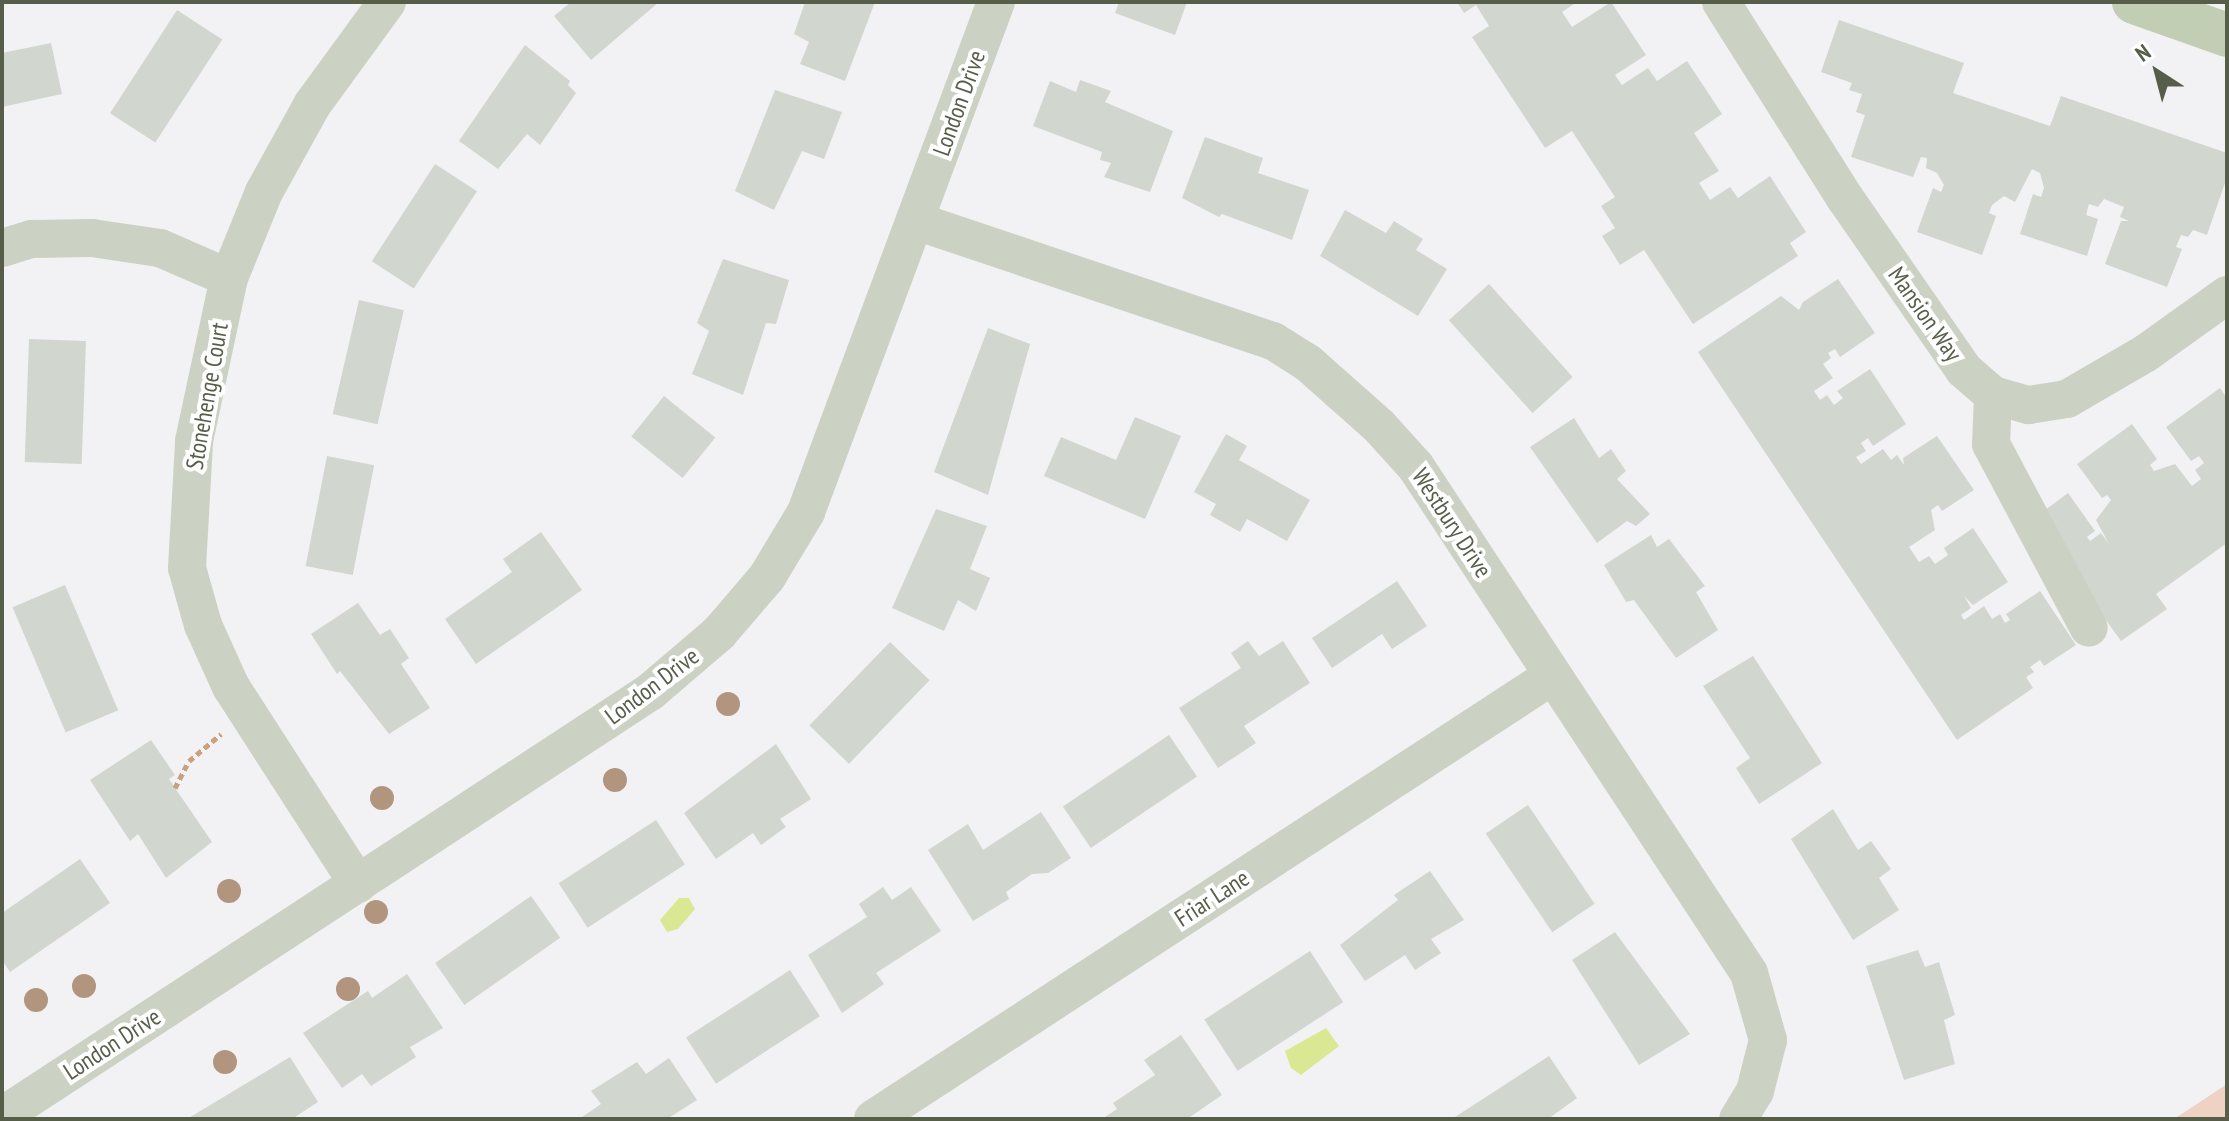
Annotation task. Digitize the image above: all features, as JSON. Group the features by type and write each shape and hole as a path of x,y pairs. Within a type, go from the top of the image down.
{"main road":[{"path":"2134,2 2227,35"}],"street":[{"name":"Stonehenge Court","path":"358,884 231,687 203,625 187,568 194,441 229,278 264,192 312,105 387,2"},
{"name":"London Drive","path":"2,1116 650,692 719,633 757,588 806,512 996,2"},
{"name":"Mansion Way","path":"1721,2 1726,18 1853,211 1964,370 1993,395 2029,405 2067,399 2146,353 2227,295"},
{"name":"Westbury Drive","path":"916,221 1273,341 1308,363 1379,426 1416,467 1749,973 1765,1018 1764,1065 1738,1119"},
{"path":"2,248 32,239 92,238 160,248 229,278"},
{"path":"1993,395 1991,444 2089,628"},
{"name":"Friar Lane","path":"873,1119 1552,676"}],"path":[{"path":"175,788 189,761 222,733"}],"shaded area":[{"path":"679,898 689,898 695,909 678,929 667,932 660,920"},
{"path":"1326,1028 1339,1046 1301,1075 1291,1068 1285,1051"},
{"path":"2227,1084 2227,1119 2174,1119"}],"building":[{"path":"571,2 659,2 591,60 554,16"},
{"path":"805,2 875,2 845,81 800,64 809,42 794,34"},
{"path":"1119,2 1187,2 1175,35 1115,13"},
{"path":"1457,2 1577,2 1562,12 1572,27 1611,2 1646,55 1615,75 1622,85 1648,68 1657,81 1687,61 1722,114 1694,133 1719,171 1699,183 1710,200 1730,187 1738,198 1770,176 1806,232 1790,243 1798,256 1693,324 1644,250 1620,265 1602,236 1615,228 1601,206 1615,197 1572,131 1545,148 1472,37 1489,26 1476,5 1464,13"},
{"path":"177,10 222,39 155,143 110,113"},
{"path":"1839,20 1964,63 1953,93 2050,126 2061,96 2227,153 2227,177 2207,235 2193,230 2188,237 2181,235 2176,247 2182,249 2167,287 2105,264 2121,221 2129,221 2120,217 2124,207 2104,199 2098,207 2089,204 2086,215 2098,219 2087,256 2020,234 2033,194 2041,197 2044,188 2040,173 2032,169 2015,202 2004,196 1992,205 1989,213 1996,216 1982,255 1917,232 1933,188 1941,192 1944,185 1937,173 1926,168 1927,158 1921,157 1913,177 1851,157 1865,115 1856,112 1862,94 1849,90 1852,83 1821,72"},
{"path":"51,43 62,94 2,107 2,53"},
{"path":"525,45 570,81 568,85 576,93 540,145 527,134 498,169 459,141"},
{"path":"1080,80 1111,91 1105,102 1173,131 1150,192 1104,177 1111,163 1100,160 1102,152 1033,126 1050,81 1076,92"},
{"path":"775,90 842,112 824,159 802,151 774,210 735,191"},
{"path":"1205,137 1263,158 1258,173 1309,190 1292,240 1222,214 1219,217 1182,198"},
{"path":"435,164 477,191 414,289 372,261"},
{"path":"1345,210 1386,233 1394,221 1423,239 1416,250 1447,269 1418,316 1320,256"},
{"path":"723,259 789,280 776,324 766,323 743,395 692,374 709,331 697,323"},
{"path":"1838,279 1875,333 1840,357 1835,349 1828,353 1831,358 1823,364 1833,378 1814,391 1820,400 1827,395 1834,405 1843,398 1837,391 1870,369 1906,424 1873,446 1868,438 1861,443 1866,451 1856,457 1861,464 1883,449 1891,460 1897,455 1904,465 1903,458 1937,436 1974,490 1942,511 1938,505 1931,510 1935,530 1909,547 1919,562 1929,556 1935,564 1948,555 1944,548 1973,528 2008,582 1973,605 1964,596 1971,608 1961,615 1964,620 1984,606 1992,619 2000,614 2005,623 2010,620 2006,614 2040,591 2076,645 2044,666 2040,660 2030,667 2034,672 2026,677 2033,688 1957,740 1698,352 1781,296 1799,310 1803,302"},
{"path":"1489,284 1573,377 1533,413 1449,320"},
{"path":"359,300 404,310 378,424 333,414"},
{"path":"988,328 1030,344 988,495 934,472"},
{"path":"29,339 86,341 82,464 25,462"},
{"path":"2220,388 2227,398 2227,543 2156,594 2167,609 2121,641 2033,519 2068,493 2095,531 2087,537 2090,541 2101,533 2109,544 2096,520 2111,500 2107,495 2102,498 2077,464 2132,424 2157,459 2150,465 2154,471 2175,464 2192,486 2201,479 2195,470 2204,463 2199,456 2191,461 2166,427"},
{"path":"664,396 715,438 683,478 631,436"},
{"path":"1135,417 1181,436 1145,519 1044,476 1061,437 1116,460"},
{"path":"1574,418 1599,458 1611,449 1626,471 1617,479 1650,514 1636,526 1627,521 1597,543 1530,447"},
{"path":"1226,434 1247,446 1239,460 1310,500 1287,541 1247,519 1240,532 1210,515 1216,504 1194,492"},
{"path":"327,456 374,465 353,575 306,566"},
{"path":"936,509 987,526 970,569 990,578 976,611 958,600 944,631 892,608"},
{"path":"541,532 582,590 476,664 445,619 512,572 503,559"},
{"path":"1651,535 1657,547 1669,539 1705,586 1696,592 1718,630 1676,658 1634,600 1626,602 1604,565"},
{"path":"1397,581 1427,626 1392,649 1382,634 1332,668 1312,638"},
{"path":"65,585 118,710 66,732 13,607"},
{"path":"358,603 380,635 390,629 409,658 401,664 430,708 389,734 340,671 337,674 311,634"},
{"path":"1248,641 1259,656 1283,641 1310,683 1244,726 1256,743 1218,768 1179,708 1241,668 1231,653"},
{"path":"890,642 930,680 849,764 809,725"},
{"path":"1753,656 1822,763 1759,804 1736,768 1750,758 1703,686"},
{"path":"1169,735 1197,776 1091,848 1063,807"},
{"path":"151,740 175,775 169,779 212,842 166,878 138,834 130,841 90,780"},
{"path":"776,744 811,799 780,819 786,827 761,845 753,833 716,859 684,813"},
{"path":"1528,805 1595,904 1552,932 1486,834"},
{"path":"1833,809 1858,850 1871,841 1891,869 1879,878 1899,910 1853,940 1791,839"},
{"path":"1041,812 1071,858 1048,873 1032,874 1006,892 1009,899 973,921 928,850 968,824 983,850"},
{"path":"656,820 685,864 588,928 559,883"},
{"path":"80,859 110,903 10,972 2,960 2,913"},
{"path":"1430,871 1464,920 1431,939 1441,953 1415,970 1405,955 1365,981 1340,945 1398,900 1394,895"},
{"path":"883,887 892,900 911,887 941,931 876,973 884,984 842,1013 808,955 867,917 859,904"},
{"path":"531,896 560,938 464,1005 435,963"},
{"path":"1615,932 1690,1034 1639,1065 1572,960"},
{"path":"1918,950 1925,967 1939,962 1955,1015 1944,1020 1955,1064 1904,1080 1866,966"},
{"path":"1310,951 1343,1002 1238,1071 1204,1020"},
{"path":"790,970 820,1016 716,1084 686,1038"},
{"path":"407,974 443,1028 410,1047 416,1057 371,1086 362,1074 342,1088 303,1033 368,991 372,998"},
{"path":"1181,1035 1222,1095 1187,1119 1102,1119 1117,1109 1113,1103 1155,1075 1144,1060"},
{"path":"1549,1056 1577,1098 1548,1119 1452,1119"},
{"path":"290,1057 318,1102 292,1119 187,1119"},
{"path":"669,1058 697,1100 667,1119 579,1119 601,1104 591,1091 637,1062 646,1074"}]}
